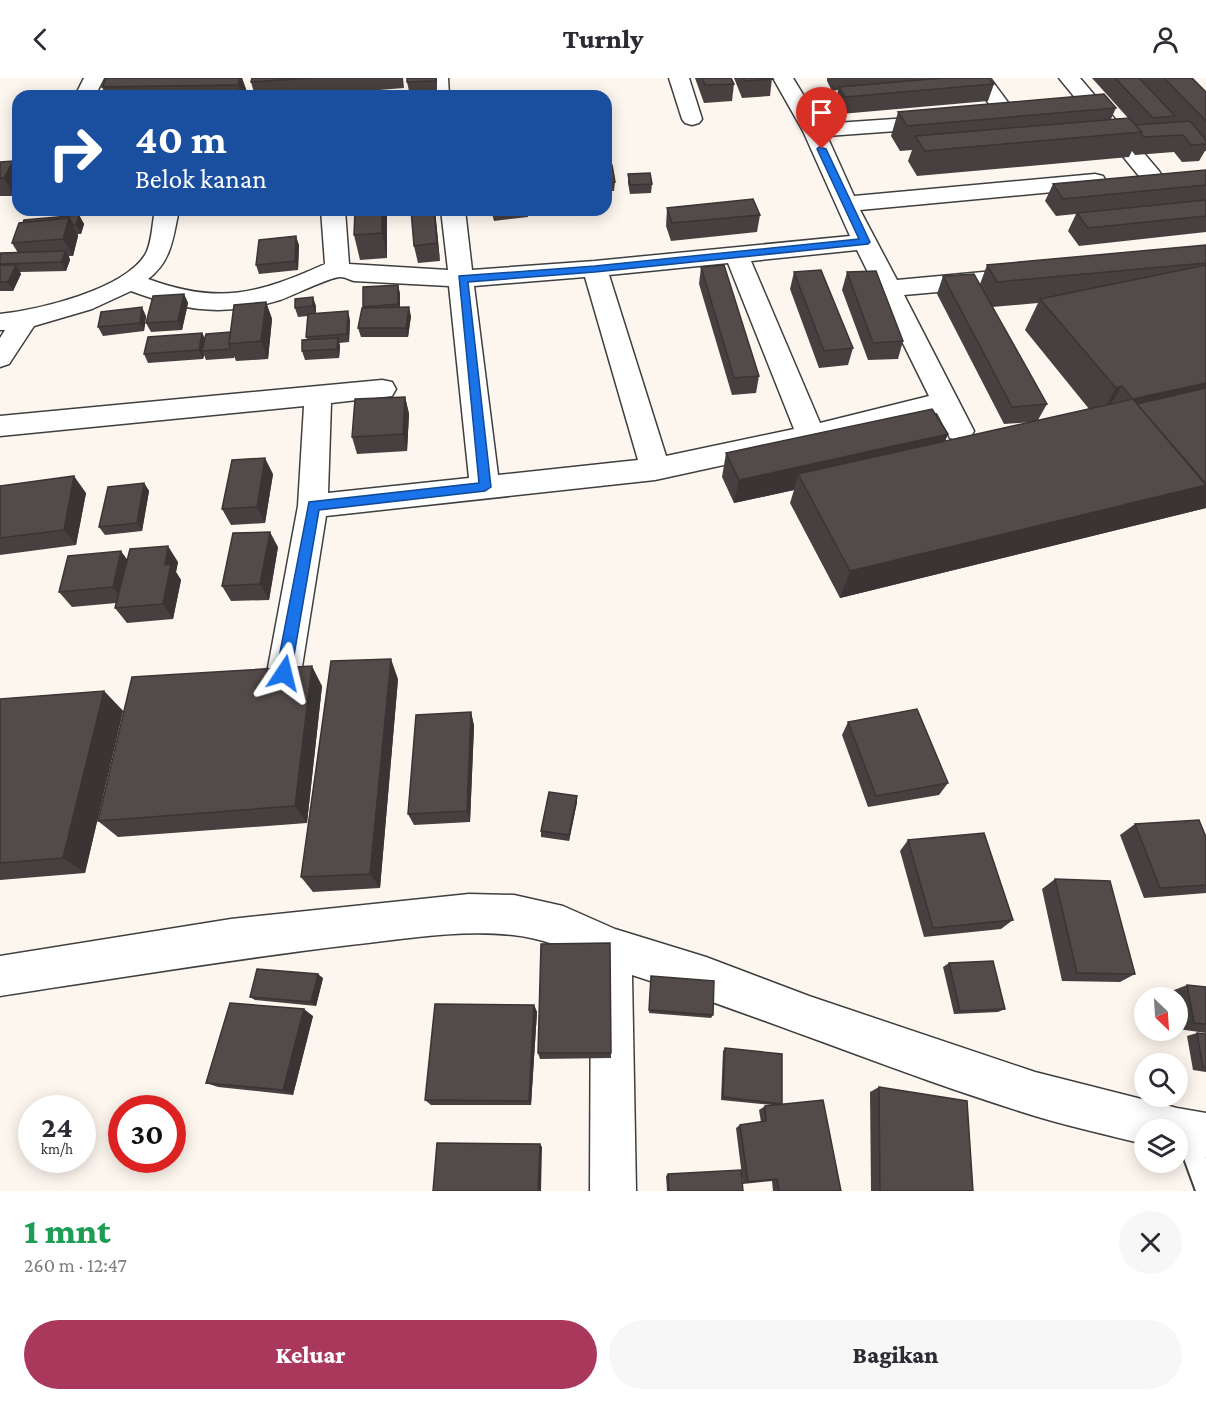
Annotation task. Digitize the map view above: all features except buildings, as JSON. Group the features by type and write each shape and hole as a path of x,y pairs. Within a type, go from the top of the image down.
{"street":[{"path":"679,78 692,119"},
{"path":"783,78 814,131 846,204 960,431"},
{"path":"980,78 1008,116"},
{"path":"846,204 1162,175 1095,109 1069,78"},
{"path":"1073,111 1095,109"},
{"path":"985,118 1029,114"},
{"path":"814,131 962,120"},
{"path":"0,358 12,322 59,312 129,281 156,258 166,216"},
{"path":"333,216 337,268"},
{"path":"454,216 485,487"},
{"path":"129,281 181,299 201,303 230,302 258,298 293,288 337,268 354,273 462,279 595,269 865,242"},
{"path":"737,255 811,435"},
{"path":"595,269 655,469"},
{"path":"889,289 1053,273"},
{"path":"0,426 382,389"},
{"path":"284,673 313,506 318,396"},
{"path":"313,506 655,469 811,435 945,401"},
{"path":"0,976 231,939 469,914 514,915 563,926 611,948 706,978 809,1017 1035,1094 1137,1119"},
{"path":"611,948 613,1191"}],"lane":[{"path":"1188,1137 1206,1188"}],"route":[{"path":"284,673 313,506 485,487 462,279 595,269 865,242 822,149"}]}
